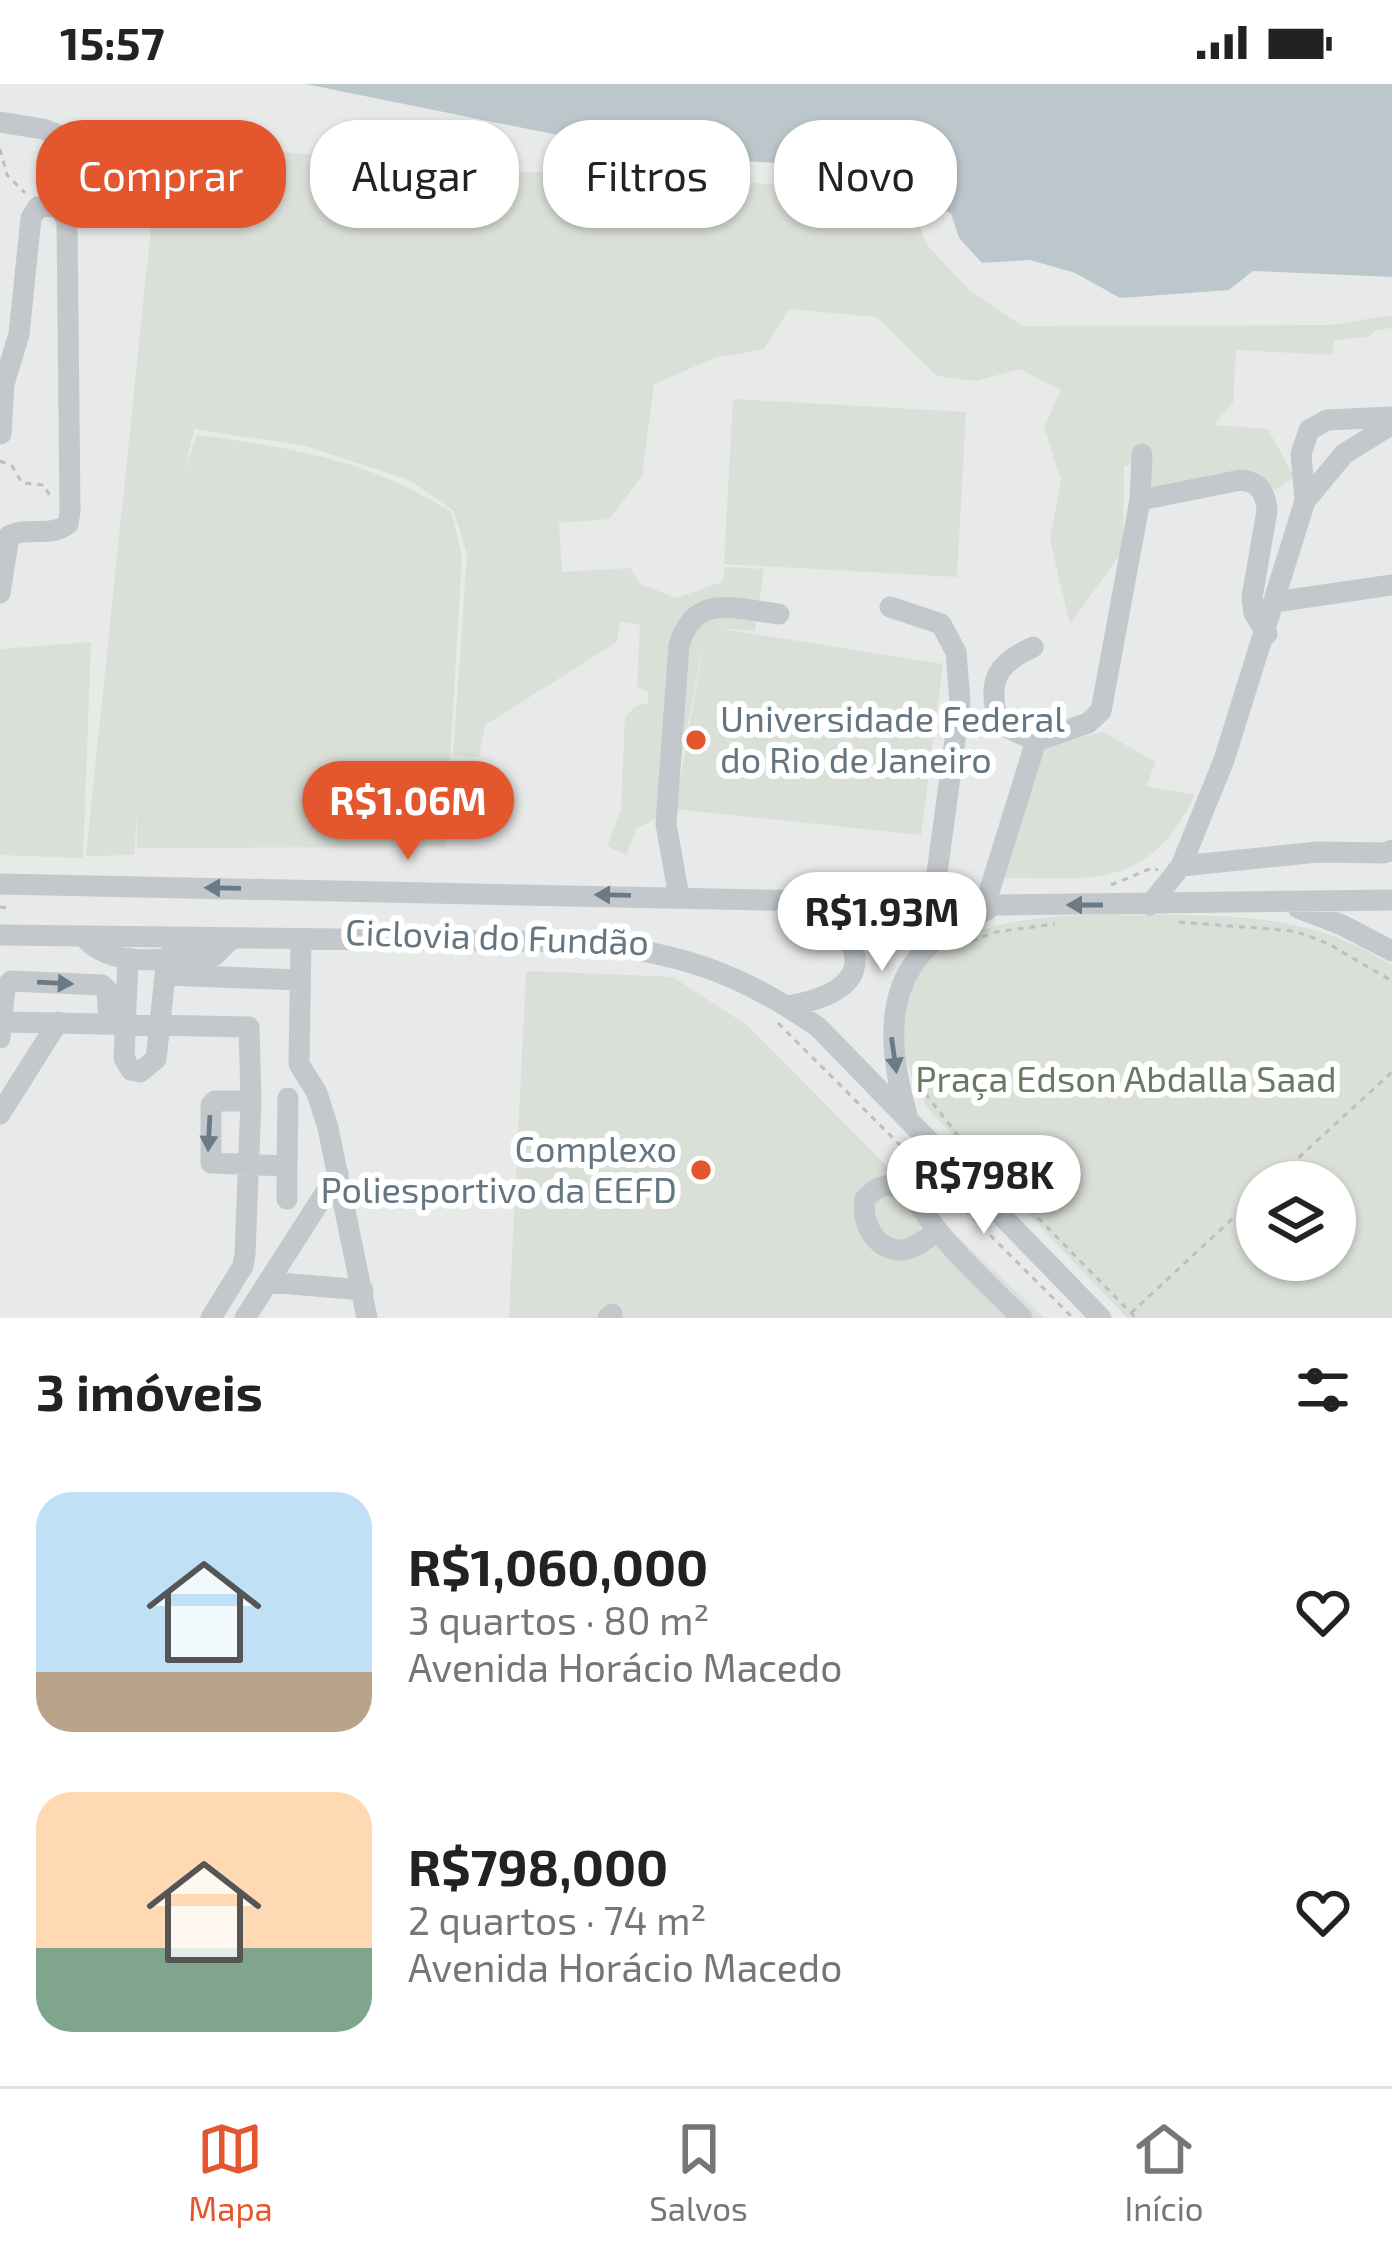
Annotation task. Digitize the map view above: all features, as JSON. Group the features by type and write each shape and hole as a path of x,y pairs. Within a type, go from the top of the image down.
{"street":[{"path":"0,122 36,128"},
{"path":"1,434 4,384 19,334 28,230 36,212"},
{"path":"0,593 9,536 58,531 68,524 67,228"},
{"path":"1150,905 1181,866 1267,634 1305,501 1300,454 1309,430 1327,420 1392,420"},
{"path":"1305,501 1344,454 1392,420"},
{"path":"1033,646 1001,666 994,707 999,724 1036,741 1088,723 1101,711 1140,500 1142,454"},
{"path":"1140,500 1241,480 1260,488 1267,498 1267,511 1252,605 1267,634"},
{"path":"1275,602 1392,585"},
{"path":"890,607 941,624 956,652 960,703 933,903"},
{"path":"679,897 666,824 685,625 696,613 710,608 779,614"},
{"path":"908,1118 891,1035 905,980 921,953 943,933 992,905 1036,741"},
{"path":"1181,866 1318,852 1392,850"},
{"path":"0,884 992,905 1392,901"},
{"path":"778,1010 836,991 854,966 851,938 814,898"},
{"path":"1286,904 1392,950"},
{"path":"0,935 583,942 700,963 832,1040 1101,1318"},
{"path":"83,936 102,954 300,980"},
{"path":"166,966 214,956 232,938"},
{"path":"301,939 299,1064 317,1093 368,1318"},
{"path":"118,1024 128,958"},
{"path":"166,966 161,1025 156,1059 140,1072 131,1070 124,1058 118,1024 102,985 11,981 5,988 2,1030 58,1022 118,1024 161,1025 249,1027 251,1101 243,1266 211,1318"},
{"path":"0,1114 58,1022"},
{"path":"287,1199 288,1098"},
{"path":"251,1101 213,1102 208,1160 287,1166"},
{"path":"245,1318 338,1173"},
{"path":"938,1231 1022,1318"},
{"path":"268,1282 363,1290"}],"path":[{"path":"0,149 7,175 36,205"},
{"path":"0,461 12,466 22,483 44,484 55,506 70,511"},
{"path":"0,907 11,908"},
{"path":"1170,922 1294,931 1327,943 1392,981"},
{"path":"962,944 996,932 1061,923"},
{"path":"778,1010 1073,1318"},
{"path":"1295,1161 1392,1072"},
{"path":"916,1082 959,1137 1136,1318"},
{"path":"1130,1312 1236,1215"}],"shaded area":[{"name":"Universidade Federal do Rio de Janeiro","path":"0,84 305,84 483,120 310,120 310,228 519,228 519,127 543,132 543,228 750,228 750,162 774,163 774,228 956,228 982,263 1030,260 1075,273 1120,298 1252,271 1392,277 1392,1318 0,1318"},
{"path":"305,84 1392,84 1392,277 1253,271 1229,290 1120,298 1075,273 1030,260 982,263 956,228 957,120 774,120 774,163 750,162 750,120 543,120 543,132 519,127 519,120 483,120"}],"green space":[{"path":"286,152 310,154 310,228 519,228 519,171 543,173 543,228 750,228 750,183 774,184 774,228 920,228 927,245 969,290 1022,326 1331,325 1392,315 1392,328 1376,330 1368,337 1334,340 1332,355 1236,350 1233,403 1213,425 1268,429 1294,477 1276,490 1250,470 1144,488 1134,464 1124,466 1123,551 1070,624 1050,540 1061,480 1044,427 1061,390 1020,369 976,381 937,376 877,317 789,309 764,349 715,358 654,384 642,476 609,519 559,523 562,572 630,568 640,584 676,598 722,582 725,567 764,569 755,631 716,628 943,664 921,835 675,809 707,625 671,810 636,829 626,855 607,846 621,810 625,717 636,706 648,703 648,692 637,687 640,625 620,621 617,642 485,725 479,757 453,756 467,554 454,511 409,480 306,446 194,429 184,472 197,435 232,440 329,458 390,479 451,512 462,555 445,847 137,848 137,814 134,855 86,856 151,228 286,228"},
{"path":"733,399 966,412 957,577 724,564"},
{"path":"91,642 83,858 0,855 0,649"},
{"path":"1103,732 1156,762 1146,786 1195,795 1177,826 1158,848 1116,872 1092,877 1003,878 1041,747"},
{"name":"Praça Edson Abdalla Saad","path":"1104,914 1253,919 1324,933 1392,966 1392,1318 1127,1318 930,1111 908,1065 904,1042 905,1014 914,983 931,959 954,942 1012,922"},
{"name":"Complexo Poliesportivo da EEFD","path":"526,973 673,977 748,1026 1044,1318 509,1318"}],"place":[{"name":"Universidade Federal do Rio de Janeiro","path":"696,740"},
{"name":"Complexo Poliesportivo da EEFD","path":"701,1170"}]}
